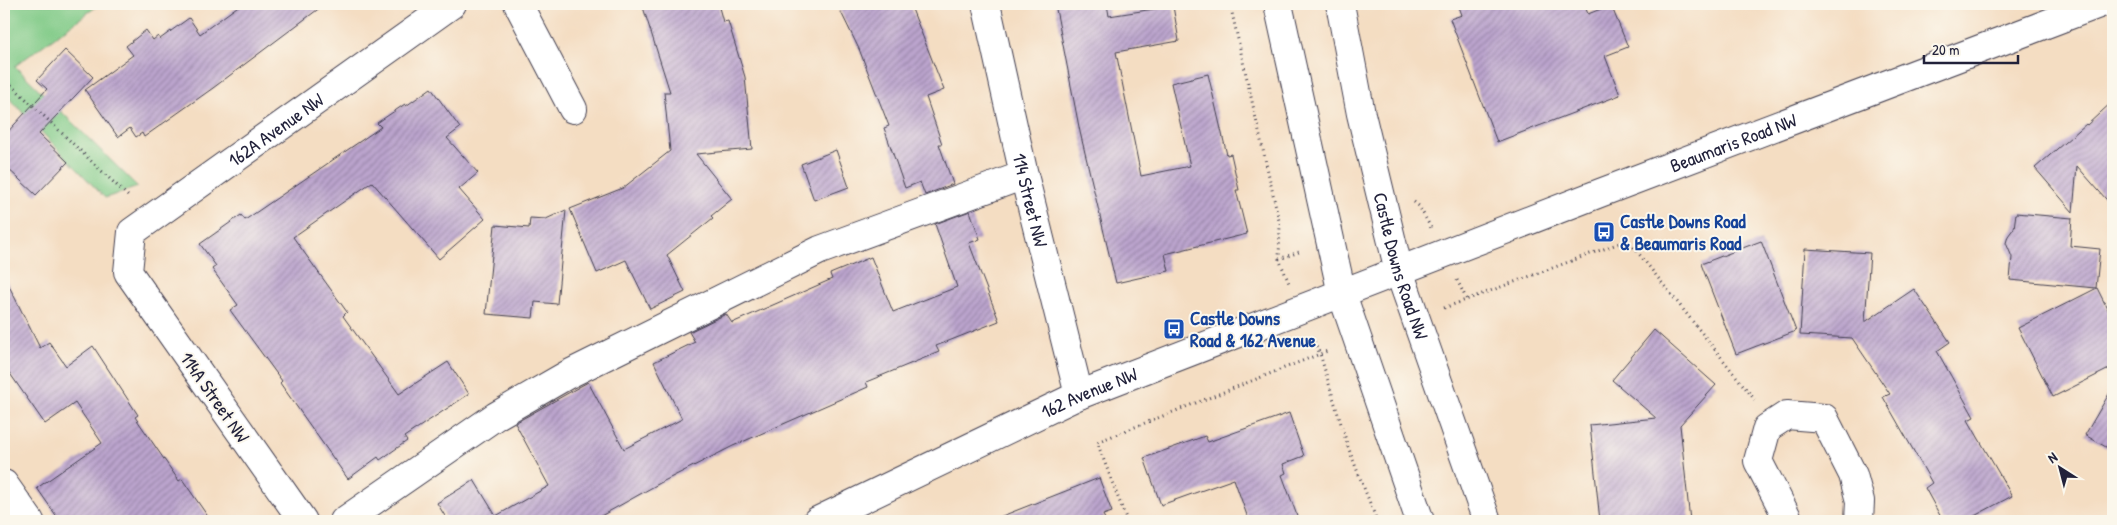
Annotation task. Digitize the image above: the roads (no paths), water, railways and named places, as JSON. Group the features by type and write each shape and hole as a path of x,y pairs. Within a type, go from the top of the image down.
{"street":[{"name":"162A Avenue NW","path":"128,272 132,232 452,4"},
{"path":"518,4 574,109"},
{"name":"114 Street NW","path":"986,4 1024,175 1079,396"},
{"path":"1278,4 1342,294 1420,521"},
{"name":"Castle Downs Road NW","path":"1340,4 1361,114 1399,271 1487,521"},
{"name":"Beaumaris Road NW","path":"1370,284 1399,271 2099,4"},
{"path":"344,521 496,416 567,375 820,250 1024,175"},
{"name":"114A Street NW","path":"128,272 303,521"},
{"name":"162 Avenue NW","path":"817,521 1079,396 1370,284"},
{"path":"1789,521 1758,461 1767,428 1787,415 1824,418 1852,474 1860,501 1859,521"},
{"path":"4,484 30,521"}],"place":[{"name":"Castle Downs Road & Beaumaris Road","path":"1604,232"},
{"name":"Castle Downs Road & 162 Avenue","path":"1174,329"}]}
